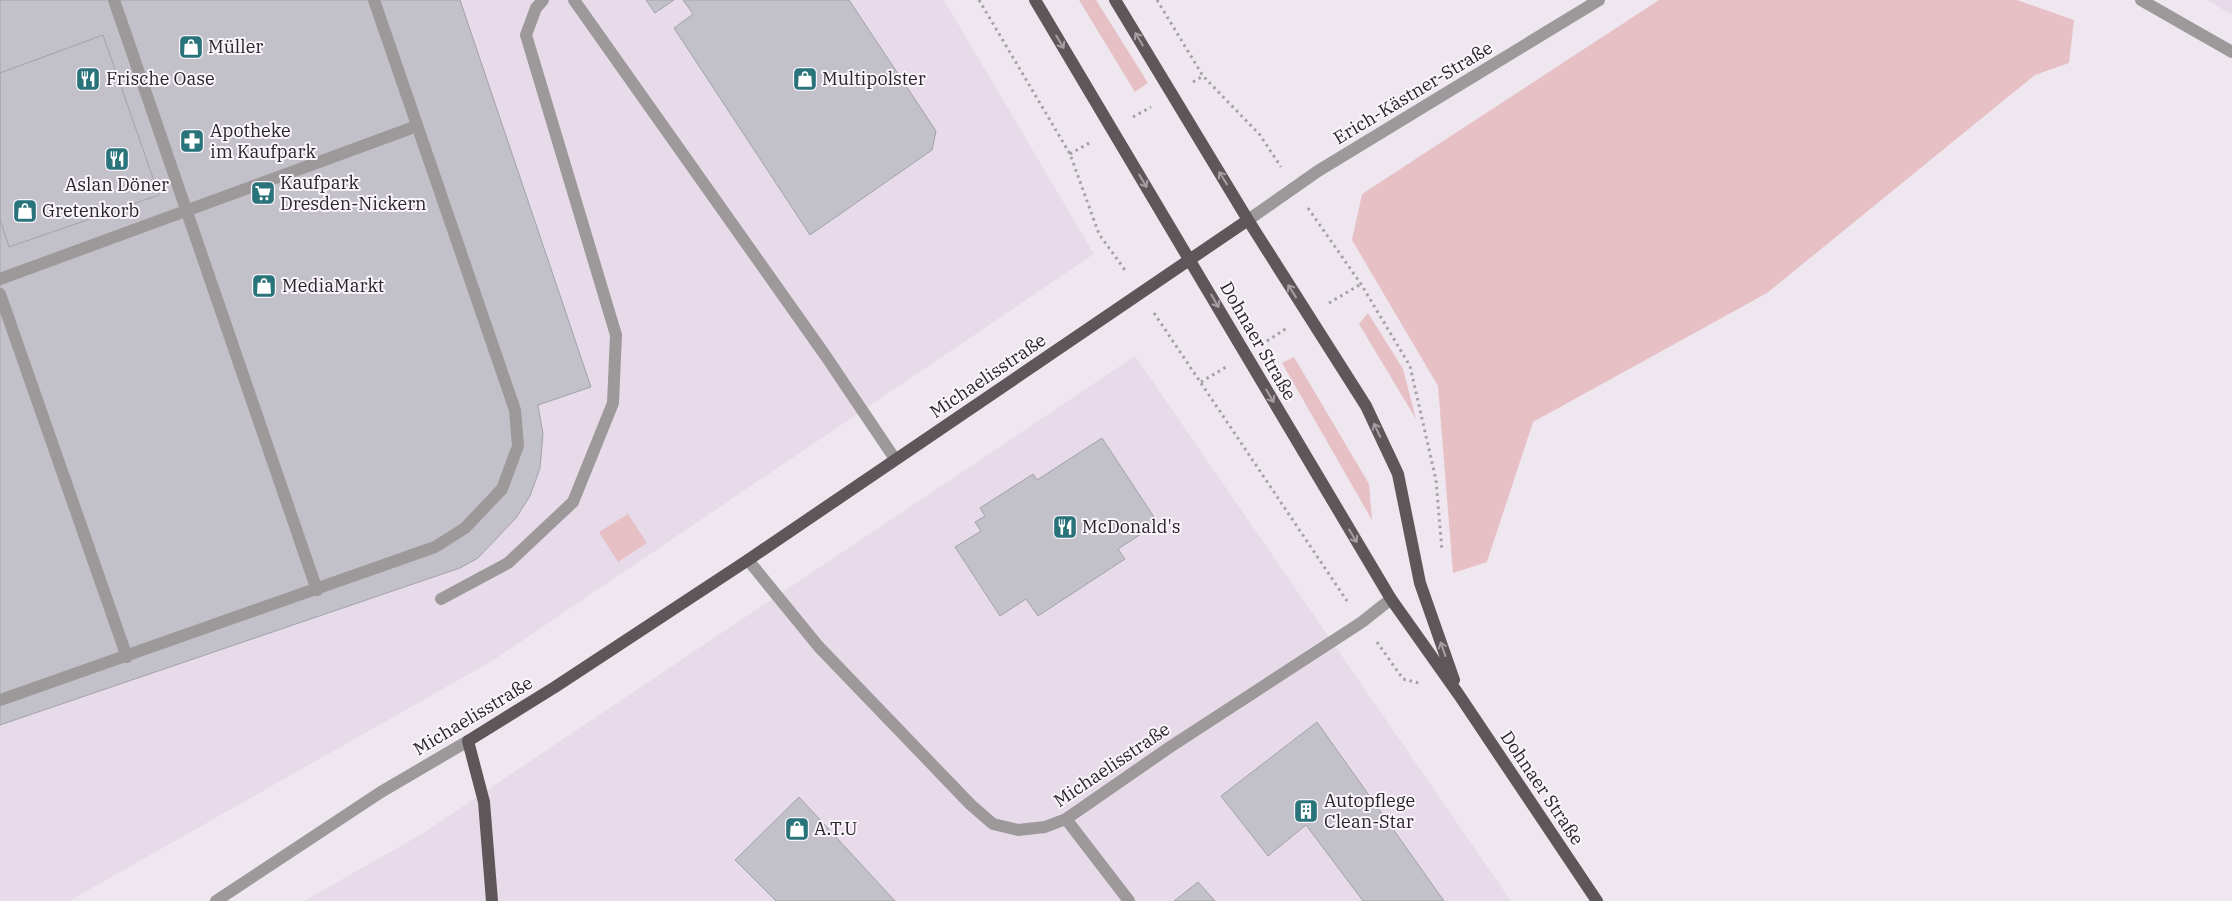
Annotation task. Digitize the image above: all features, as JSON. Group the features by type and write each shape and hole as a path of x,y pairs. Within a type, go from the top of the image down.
{"main road":[{"name":"Dohnaer Straße","path":"1034,0 1113,129 1391,599 1459,695 1596,901"},
{"name":"Dohnaer Straße","path":"1115,0 1248,220 1366,406 1398,474 1420,583 1459,695"},
{"name":"Michaelisstraße","path":"468,741 555,687 748,560 1248,220"},
{"path":"468,741 484,802 492,901"}],"street":[{"path":"114,0 317,590"},
{"path":"0,700 127,657 435,547 465,528 502,489 518,446 515,410 374,0"},
{"path":"441,599 508,563 572,502 613,403 616,335 526,35 536,8 543,0"},
{"path":"574,0 825,355 895,459"},
{"name":"Erich-Kästner-Straße","path":"1248,220 1294,187 1599,0"},
{"path":"2142,0 2232,52"},
{"path":"0,278 417,126"},
{"path":"0,294 127,657"},
{"name":"Michaelisstraße","path":"748,560 819,647 971,806 993,824 1018,830 1045,827 1066,819 1170,747 1362,622 1391,599"},
{"name":"Michaelisstraße","path":"216,901 381,792 468,741"},
{"path":"1066,819 1129,901"}],"path":[{"path":"979,0 1070,154 1099,234 1362,622 1403,679 1459,695"},
{"path":"1157,0 1203,76 1260,135 1361,284 1410,366 1436,480 1442,558"},
{"path":"1070,154 1203,76"},
{"path":"1201,382 1361,284"}],"shaded area":[{"path":"0,0 944,0 1094,254 492,661 69,901 0,901"},
{"path":"1079,0 1096,0 1148,83 1135,92"},
{"path":"1659,0 2017,0 2074,20 2069,63 2035,75 1767,293 1533,422 1487,562 1453,573 1438,386 1352,240 1362,194"},
{"path":"2207,0 2232,0 2232,15"},
{"path":"1368,313 1403,369 1416,419 1359,324"},
{"path":"1135,356 1511,901 304,901 420,835"},
{"path":"1294,357 1369,484 1372,520 1282,363"},
{"path":"628,514 647,543 618,562 599,532"}],"building":[{"name":"Kaufpark Dresden-Nickern","path":"0,0 460,0 591,387 538,405 543,434 540,468 530,496 516,518 478,558 460,568 0,725"},
{"path":"646,0 674,0 655,13"},
{"name":"Multipolster","path":"683,0 849,0 936,131 932,150 810,235 674,28 693,14"},
{"path":"103,35 159,195 9,247 0,219 0,73"},
{"name":"McDonald's","path":"1102,438 1158,523 1118,549 1125,559 1038,616 1026,599 1000,616 955,547 981,531 975,522 985,516 980,508 1033,474 1037,480"},
{"name":"Autopflege Clean-Star","path":"1317,722 1444,901 1363,901 1306,825 1268,856 1221,796"},
{"name":"A.T.U","path":"799,797 895,901 776,901 735,860"},
{"path":"1198,882 1215,901 1174,901"}],"place":[{"name":"Müller","path":"191,47"},
{"name":"Frische Oase","path":"88,79"},
{"name":"Multipolster","path":"805,79"},
{"name":"Apotheke im Kaufpark","path":"192,141"},
{"name":"Aslan Döner","path":"117,159"},
{"name":"Kaufpark Dresden-Nickern","path":"263,193"},
{"name":"Gretenkorb","path":"25,211"},
{"name":"MediaMarkt","path":"264,286"},
{"name":"McDonald's","path":"1065,527"},
{"name":"Autopflege Clean-Star","path":"1306,811"},
{"name":"A.T.U","path":"797,829"}]}
